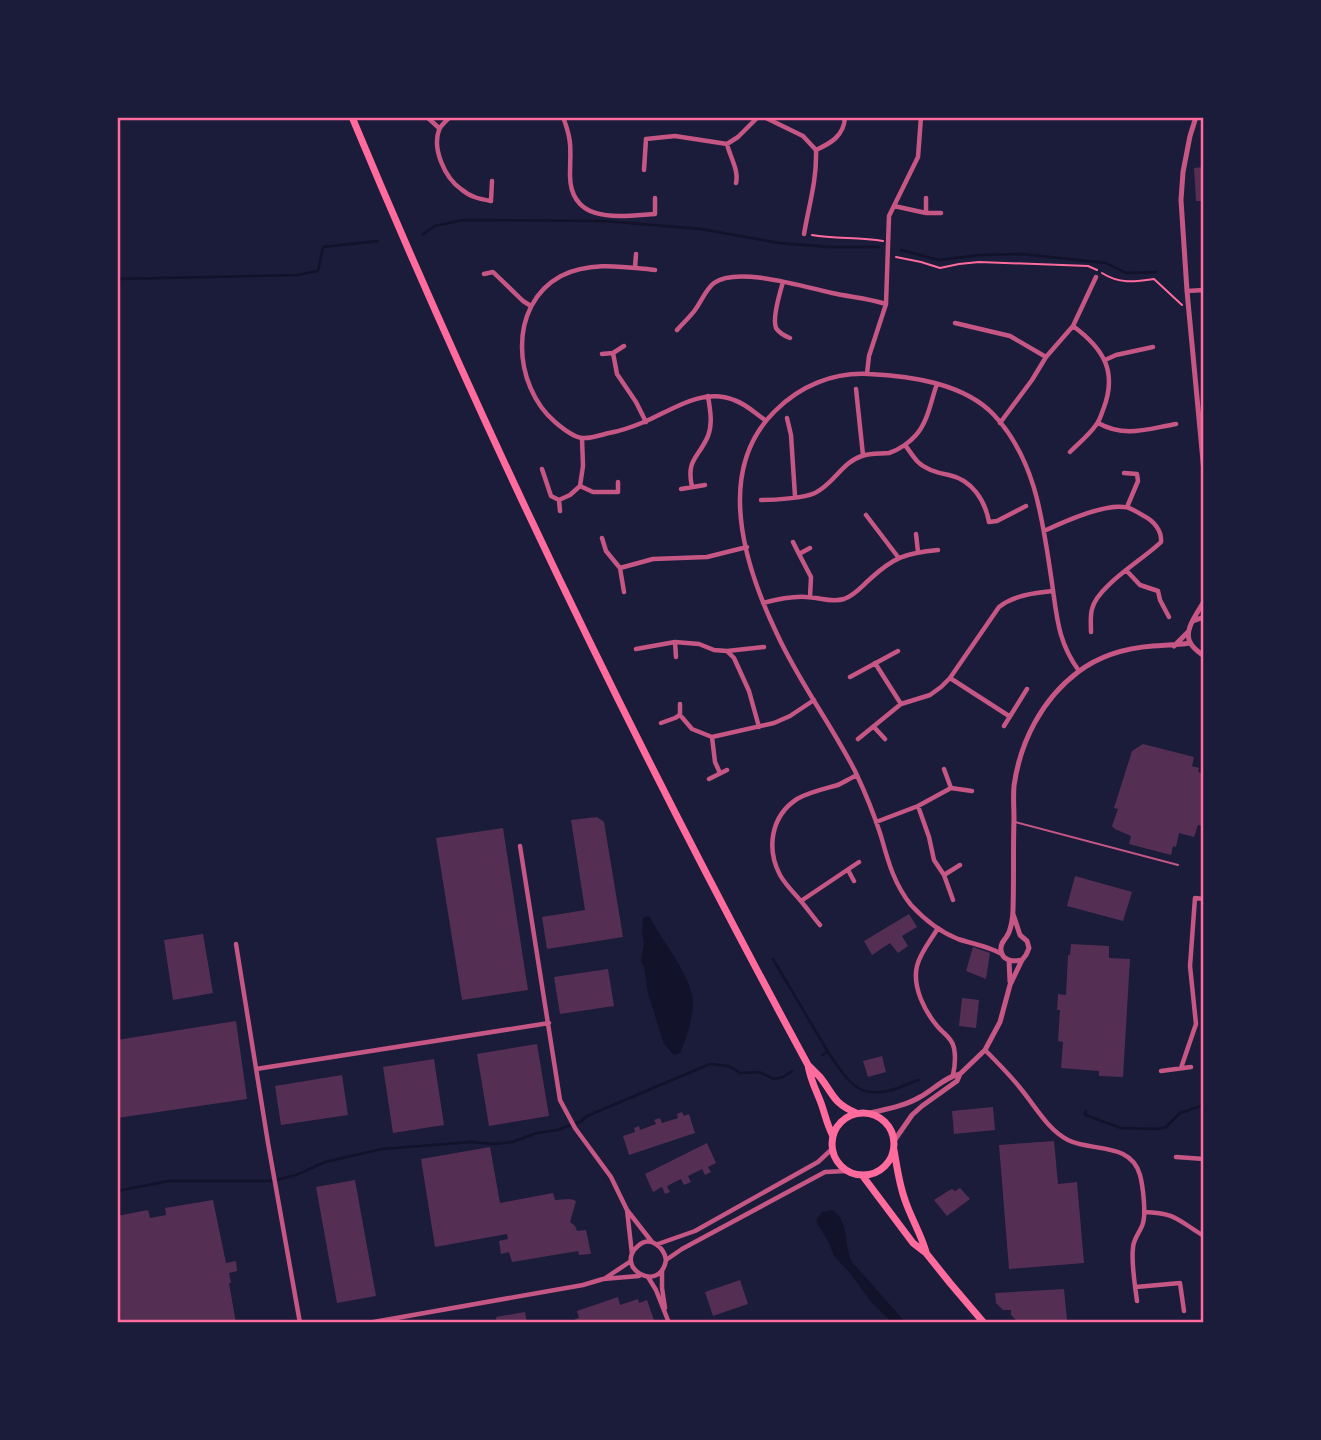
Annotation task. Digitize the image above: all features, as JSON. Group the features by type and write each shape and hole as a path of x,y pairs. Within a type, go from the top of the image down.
{"highway":[{"path":"352,117 433,305 551,563 648,760 808,1065 811,1081 833,1136"},
{"path":"808,1065 820,1077 835,1100 845,1108 856,1113 878,1116 888,1125 894,1141 903,1196 926,1253"},
{"path":"856,1113 843,1120 836,1127 833,1136 832,1149 840,1165 847,1171 862,1175 878,1172 885,1166 894,1150"},
{"path":"862,1175 913,1243 926,1253 984,1323"}],"street":[{"path":"427,117 439,128"},
{"path":"450,117 439,128 437,141 443,166 450,178 474,198 491,201 492,181"},
{"path":"564,117 572,146 570,184 582,206 603,215 655,214 655,198"},
{"path":"644,170 646,139 675,136 727,144 758,117"},
{"path":"764,117 803,136 816,150 816,176 804,234"},
{"path":"816,150 830,144 838,136 843,129 845,117"},
{"path":"867,374 869,356 886,304 890,216 918,157 921,117"},
{"path":"1196,117 1183,172 1181,200 1204,472"},
{"path":"727,144 735,167 736,183"},
{"path":"926,198 926,213"},
{"path":"894,206 926,213 941,213"},
{"path":"635,268 636,254"},
{"path":"655,270 587,267 570,272 551,283 530,306 521,341 525,372 535,399 549,417 568,432 582,438 628,429 689,401 708,396 734,400 765,420"},
{"path":"484,274 493,272 530,306"},
{"path":"677,330 713,284 734,277 783,282 886,304"},
{"path":"1000,423 1032,380 1045,357 1073,326 1096,277"},
{"path":"783,282 775,324 781,334 790,338"},
{"path":"1187,291 1204,290"},
{"path":"955,323 1010,336 1045,357"},
{"path":"1070,452 1098,423 1109,393 1109,373 1105,360 1096,345 1073,326"},
{"path":"602,354 613,353 624,346"},
{"path":"1105,360 1153,347"},
{"path":"613,353 617,374 646,422"},
{"path":"1021,960 1009,960 989,947 955,938 938,928 915,908 897,885 857,775 777,635 763,603 747,548 739,505 743,461 765,420 789,398 808,386 841,375 867,374 897,376 937,384 969,397 992,414 1013,442 1035,487 1061,637 1069,657 1079,671"},
{"path":"761,500 815,493 843,467 863,455 889,453 905,444 924,424 937,384"},
{"path":"856,389 863,455"},
{"path":"692,487 692,462 709,435 711,424 708,396"},
{"path":"787,418 791,435 795,496"},
{"path":"1098,423 1123,432 1176,424"},
{"path":"559,500 580,486 583,466 582,438"},
{"path":"905,444 919,463 970,485 985,505 989,523 1026,506"},
{"path":"542,469 551,496 559,500"},
{"path":"1124,474 1137,474 1138,481 1127,507"},
{"path":"580,486 593,492 618,492 618,482"},
{"path":"681,489 705,485"},
{"path":"559,500 560,512"},
{"path":"1044,531 1088,514 1115,507 1127,507 1155,524 1162,539 1101,593 1092,608 1091,632"},
{"path":"866,515 898,557"},
{"path":"916,534 918,552"},
{"path":"602,538 606,551 620,568 624,592"},
{"path":"793,542 811,577 810,597"},
{"path":"620,568 653,558 708,557 747,548"},
{"path":"799,554 810,548"},
{"path":"763,603 787,597 830,600 845,598 858,591 898,557 938,550"},
{"path":"1126,570 1140,584 1158,591 1169,617"},
{"path":"858,739 901,704 930,695 941,687 999,607 1023,595 1053,591"},
{"path":"1174,646 1188,632 1204,601"},
{"path":"1194,621 1204,617"},
{"path":"1188,632 1190,643 1204,654"},
{"path":"675,642 676,657"},
{"path":"636,649 675,642 699,644 726,651 764,647"},
{"path":"1002,955 1000,948 1007,936 1013,913 1014,788 1020,759 1033,725 1044,706 1061,686 1079,671 1117,651 1190,643"},
{"path":"726,651 734,658 749,691 759,727"},
{"path":"850,677 898,651"},
{"path":"875,663 901,704"},
{"path":"950,678 1009,716"},
{"path":"1004,726 1027,689"},
{"path":"680,704 680,715 692,729 712,737 775,723 814,700"},
{"path":"661,723 680,715"},
{"path":"874,727 885,739"},
{"path":"712,737 715,762 720,773"},
{"path":"944,769 951,788"},
{"path":"709,779 727,770"},
{"path":"820,925 780,876 771,846 772,836 783,811 794,801 857,775"},
{"path":"876,822 918,806 951,788 972,791"},
{"path":"918,806 934,860 944,875 953,900"},
{"path":"520,846 560,1100 575,1128 611,1177 627,1210 665,1254 662,1288 666,1315"},
{"path":"801,901 859,862"},
{"path":"944,875 960,865"},
{"path":"848,870 854,881"},
{"path":"1181,1068 1196,1024 1190,966 1195,898 1204,899"},
{"path":"894,1141 912,1115 957,1081 960,1074 985,1050 1000,1022 1010,985 1029,948 1027,941 1020,935 1013,913"},
{"path":"938,928 920,957 916,978 918,991 928,1012 947,1035 954,1049 956,1062 953,1075"},
{"path":"1007,936 1020,935"},
{"path":"989,947 1002,942"},
{"path":"236,944 300,1323"},
{"path":"1009,960 1010,985"},
{"path":"256,1069 549,1023"},
{"path":"1196,1024 1204,1024"},
{"path":"985,1050 1058,1133 1084,1145 1120,1152 1136,1166 1144,1212 1143,1222 1133,1246 1137,1301"},
{"path":"1161,1070 1191,1067"},
{"path":"870,1113 919,1098 953,1075 960,1074"},
{"path":"603,1279 631,1258 638,1245 644,1242 655,1243 695,1231 818,1162 832,1149"},
{"path":"1176,1157 1204,1159"},
{"path":"666,1261 679,1251 825,1172 847,1171"},
{"path":"627,1210 633,1268 641,1275"},
{"path":"1144,1212 1169,1214 1204,1236"},
{"path":"368,1323 583,1285 603,1279 641,1275 648,1277 663,1270"},
{"path":"648,1277 669,1323"},
{"path":"1136,1287 1180,1283 1184,1311"}],"lane":[{"path":"1014,822 1178,865"}],"path":[{"path":"804,234 882,241 888,244"},
{"path":"888,255 940,268 979,262 1088,266 1119,281 1154,279 1182,307"}],"shaded area":[{"path":"649,916 683,972 692,995 693,1005 688,1030 680,1053 674,1055 664,1044 641,961 644,943 643,918"},
{"path":"833,1210 842,1221 852,1262 906,1323 892,1323 834,1256 816,1221 822,1212"}],"building":[{"path":"1204,167 1204,201 1196,201 1194,168"},
{"path":"1143,744 1194,757 1192,766 1199,768 1198,772 1204,774 1204,826 1198,825 1194,837 1179,833 1171,855 1129,844 1131,836 1112,826 1118,809 1114,808 1132,751"},
{"path":"597,817 604,822 623,937 547,949 542,917 585,910 571,820"},
{"path":"503,828 528,990 462,1000 436,838"},
{"path":"1075,876 1132,892 1123,921 1067,906"},
{"path":"909,914 917,927 902,936 908,946 898,953 890,943 872,955 864,941"},
{"path":"203,934 213,993 173,1000 164,940"},
{"path":"1071,944 1109,946 1109,958 1130,959 1123,1077 1099,1076 1099,1071 1061,1068 1063,1042 1058,1041 1058,994 1066,995"},
{"path":"973,947 990,953 986,979 966,971"},
{"path":"608,969 614,1006 560,1014 554,977"},
{"path":"962,998 979,1000 976,1028 959,1026"},
{"path":"236,1021 247,1099 117,1118 117,1040"},
{"path":"537,1044 549,1116 489,1126 477,1054"},
{"path":"882,1056 886,1072 868,1077 863,1061"},
{"path":"434,1059 444,1125 393,1133 383,1067"},
{"path":"342,1075 348,1115 281,1125 275,1086"},
{"path":"993,1107 995,1130 954,1134 952,1111"},
{"path":"682,1112 684,1116 689,1114 695,1133 629,1155 623,1136 635,1132 634,1128 639,1126 640,1130 656,1124 654,1120 660,1118 662,1123 678,1118 677,1114"},
{"path":"1054,1141 1058,1184 1077,1182 1084,1263 1009,1269 999,1145"},
{"path":"707,1143 716,1163 708,1167 711,1172 705,1175 702,1169 688,1176 691,1182 684,1185 681,1179 667,1186 670,1192 665,1194 662,1187 653,1192 645,1174"},
{"path":"490,1147 500,1203 553,1193 555,1200 576,1201 570,1222 577,1231 586,1230 591,1254 579,1255 578,1251 512,1262 509,1252 501,1254 499,1241 508,1239 507,1234 435,1247 421,1159"},
{"path":"355,1180 376,1296 337,1303 316,1187"},
{"path":"960,1188 970,1199 947,1216 934,1200 952,1189 955,1191"},
{"path":"213,1200 226,1263 236,1261 237,1271 229,1273 229,1283 236,1323 117,1323 117,1216 148,1210 150,1218 166,1215 165,1208"},
{"path":"740,1280 748,1304 713,1316 705,1292"},
{"path":"1064,1289 1067,1320 1019,1323 1011,1315 1011,1310 1003,1310 996,1303 995,1293"},
{"path":"618,1297 620,1305 638,1299 639,1303 647,1300 655,1323 577,1323 577,1311"},
{"path":"525,1312 527,1323 497,1323 496,1317"}],"waterway":[{"path":"423,234 435,226 463,220 604,221 701,229 779,243 879,247"},
{"path":"117,279 297,275 318,271 323,247 378,241"},
{"path":"901,250 939,260 1022,254 1106,263 1126,273 1156,272"},
{"path":"773,959 828,1052"},
{"path":"822,1055 828,1052 848,1080 864,1090 884,1092 919,1080"},
{"path":"117,1191 169,1181 272,1181 296,1175 325,1162 382,1149 471,1142 512,1142 582,1121 587,1116 710,1064 729,1066 740,1073 759,1072 774,1079 792,1071"},
{"path":"1086,1111 1085,1115 1121,1128 1157,1129 1166,1127 1180,1113 1204,1105"}]}
